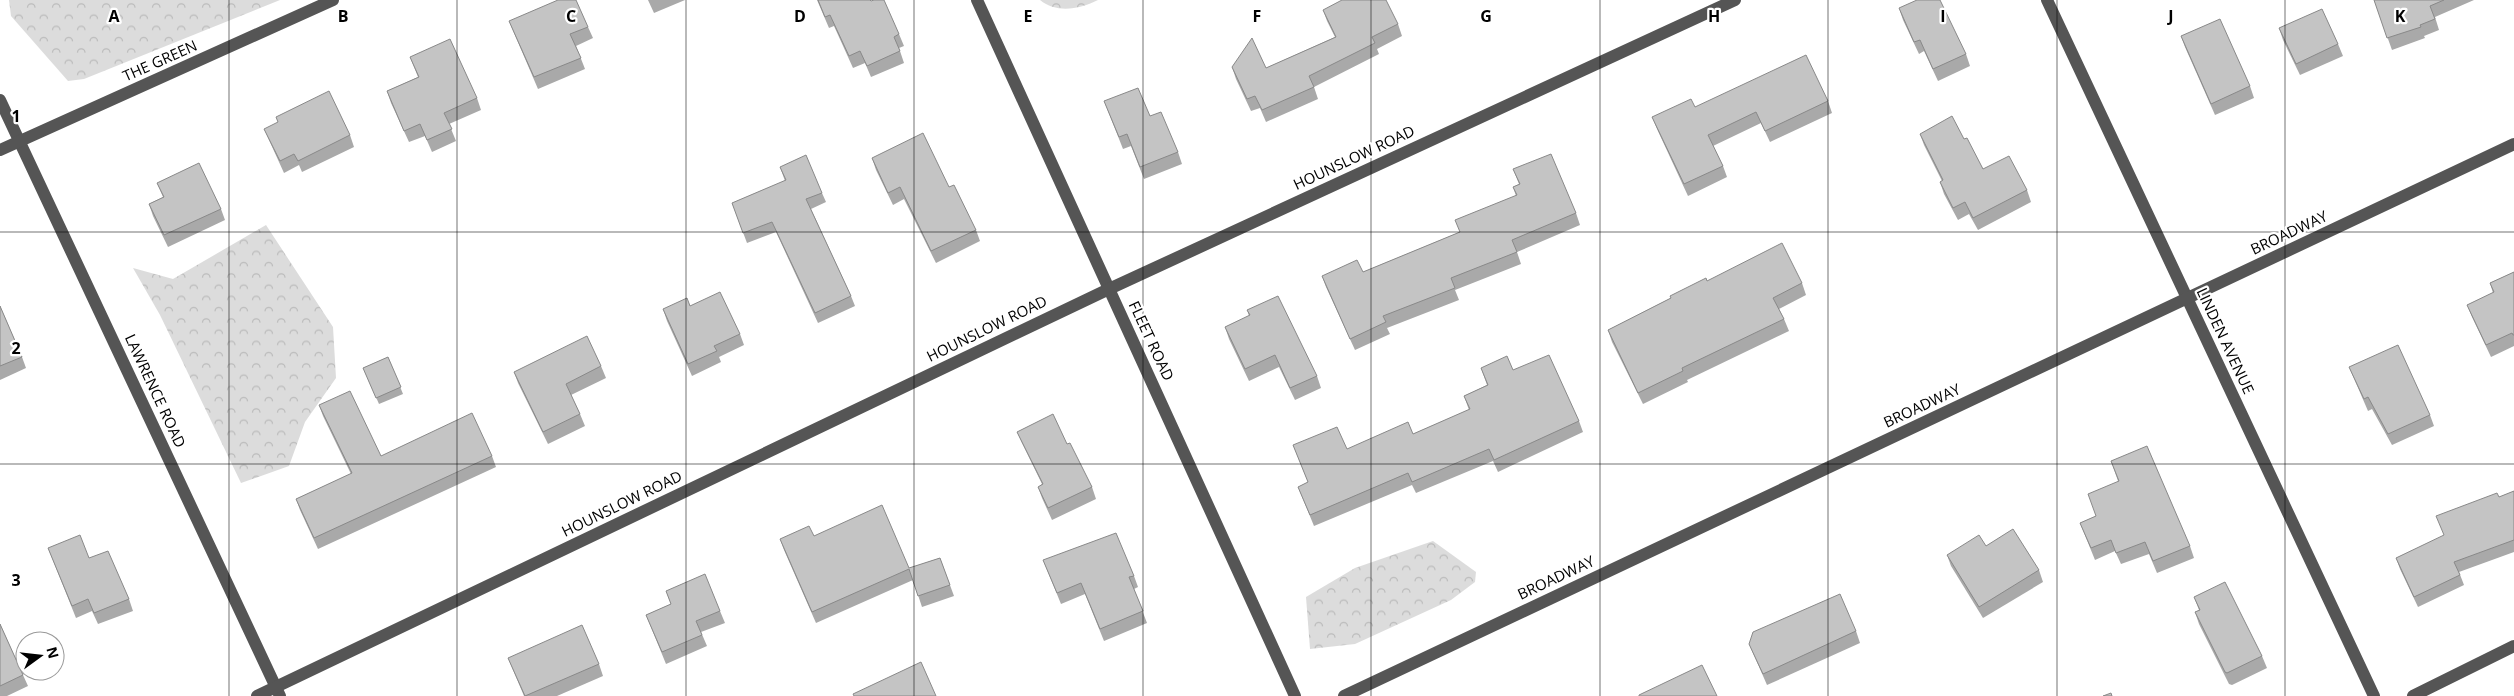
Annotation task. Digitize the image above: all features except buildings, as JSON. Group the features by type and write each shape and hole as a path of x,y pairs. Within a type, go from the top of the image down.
{"street":[{"name":"THE GREEN","path":"0,150 333,0"},
{"name":"FLEET ROAD","path":"977,0 1295,696"},
{"name":"HOUNSLOW ROAD","path":"257,696 278,692 1109,289 1735,0"},
{"name":"LINDEN AVENUE","path":"2047,0 2374,696"},
{"name":"LAWRENCE ROAD","path":"0,100 278,692"},
{"name":"BROADWAY","path":"1344,696 2514,144"},
{"path":"2413,696 2514,646"}],"green space":[{"path":"9,0 280,0 84,79 68,81 11,16"},
{"path":"1040,0 1098,0 1076,8 1061,9"},
{"path":"266,225 333,327 336,378 305,422 289,466 241,483 160,315 133,268 173,279"},
{"path":"1433,541 1476,572 1475,582 1451,600 1355,644 1310,649 1306,597 1355,568"}]}
